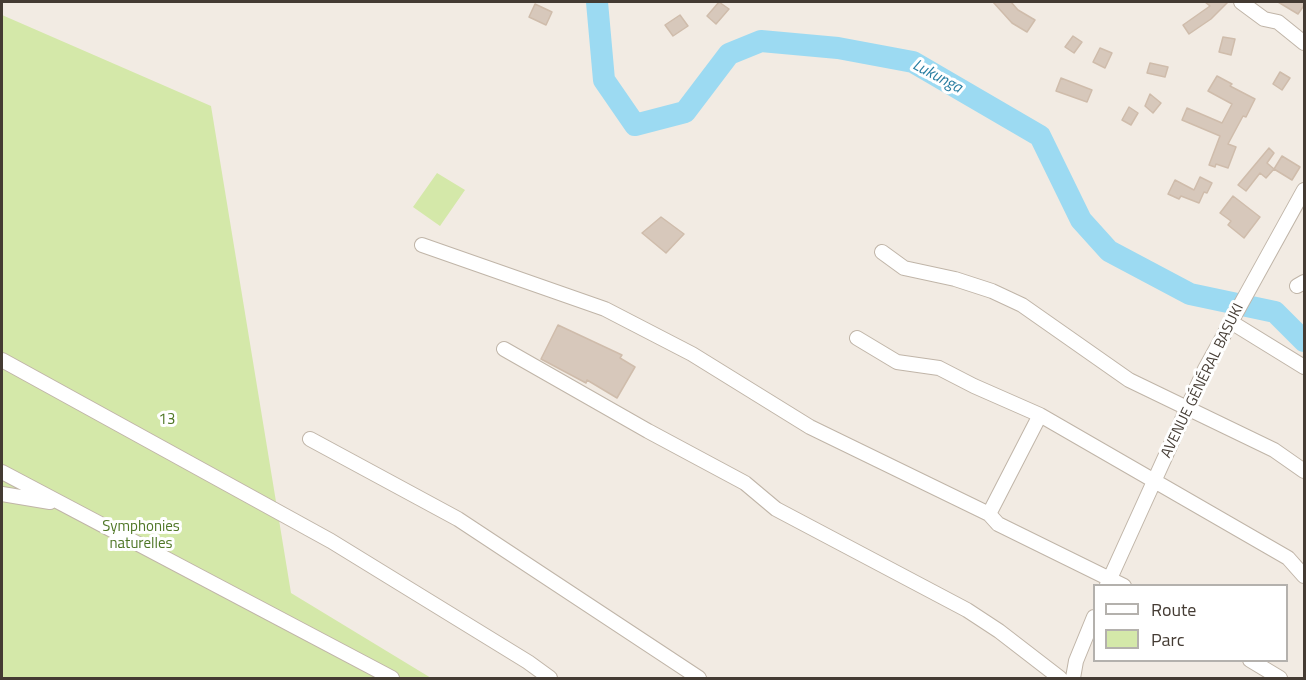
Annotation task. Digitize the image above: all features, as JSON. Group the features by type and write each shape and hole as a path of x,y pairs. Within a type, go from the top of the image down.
{"street":[{"path":"1241,2 1264,19 1278,22 1305,43"},
{"name":"AVENUE GÉNÉRAL BASUKI","path":"1108,581 1205,369 1305,190"},
{"path":"422,245 605,309 692,354 810,427 988,514 998,524 1108,581"},
{"path":"882,252 904,268 955,279 992,291 1022,305 1130,380 1274,450 1305,471"},
{"path":"1231,322 1305,367"},
{"path":"857,338 897,362 939,368 1040,415 1288,558 1305,576"},
{"path":"504,349 638,426 745,483 776,509 967,610 999,631 1060,678"},
{"path":"2,360 332,541 528,662 550,678"},
{"path":"988,514 1040,415"},
{"path":"310,439 458,519 699,678"},
{"path":"2,472 392,678"},
{"path":"2,494 60,504"},
{"path":"1073,678 1076,661 1093,622"},
{"path":"1253,662 1280,678"}],"green space":[{"name":"Symphonies naturelles","path":"2,15 211,106 291,593 431,678 2,678"},
{"path":"437,173 465,190 440,226 413,207"}],"building":[{"path":"719,2 729,9 716,24 707,16"},
{"path":"993,2 1011,2 1018,10 1035,20 1027,32 1012,23"},
{"path":"1205,2 1228,2 1211,19 1189,34 1183,25 1210,6"},
{"path":"1278,2 1305,2 1305,4 1298,14"},
{"path":"535,4 552,12 546,25 529,17"},
{"path":"680,15 688,26 673,36 665,25"},
{"path":"1073,36 1082,42 1074,53 1065,47"},
{"path":"1223,37 1235,39 1231,55 1219,52"},
{"path":"1100,48 1112,53 1105,68 1093,62"},
{"path":"1150,63 1168,67 1165,77 1147,73"},
{"path":"1280,72 1290,78 1282,90 1273,84"},
{"path":"1217,76 1232,84 1230,86 1255,99 1228,144 1236,147 1228,168 1216,164 1215,167 1209,165 1220,136 1182,120 1187,108 1222,123 1232,104 1208,91"},
{"path":"1061,78 1092,90 1087,102 1056,91"},
{"path":"1150,94 1161,103 1153,113 1145,106"},
{"path":"1129,107 1138,113 1131,125 1122,120"},
{"path":"1269,148 1274,153 1267,163 1274,169 1266,178 1260,173 1246,191 1238,185"},
{"path":"1282,156 1300,167 1292,180 1274,169"},
{"path":"1200,177 1212,183 1207,193 1204,192 1199,203 1168,194 1175,180 1194,190"},
{"path":"1233,196 1260,217 1244,238 1228,225 1231,221 1220,213"},
{"path":"661,217 684,234 666,253 642,233"},
{"path":"558,325 622,355 620,358 635,367 617,398 587,380 586,383 541,359"}],"waterway":[{"name":"Lukunga","path":"597,2 604,80 635,125 685,112 729,54 761,41 838,48 913,62 1040,136 1081,220 1109,251 1190,294 1275,312 1304,341"}],"park label":[{"name":"13","path":"167,420"}]}
